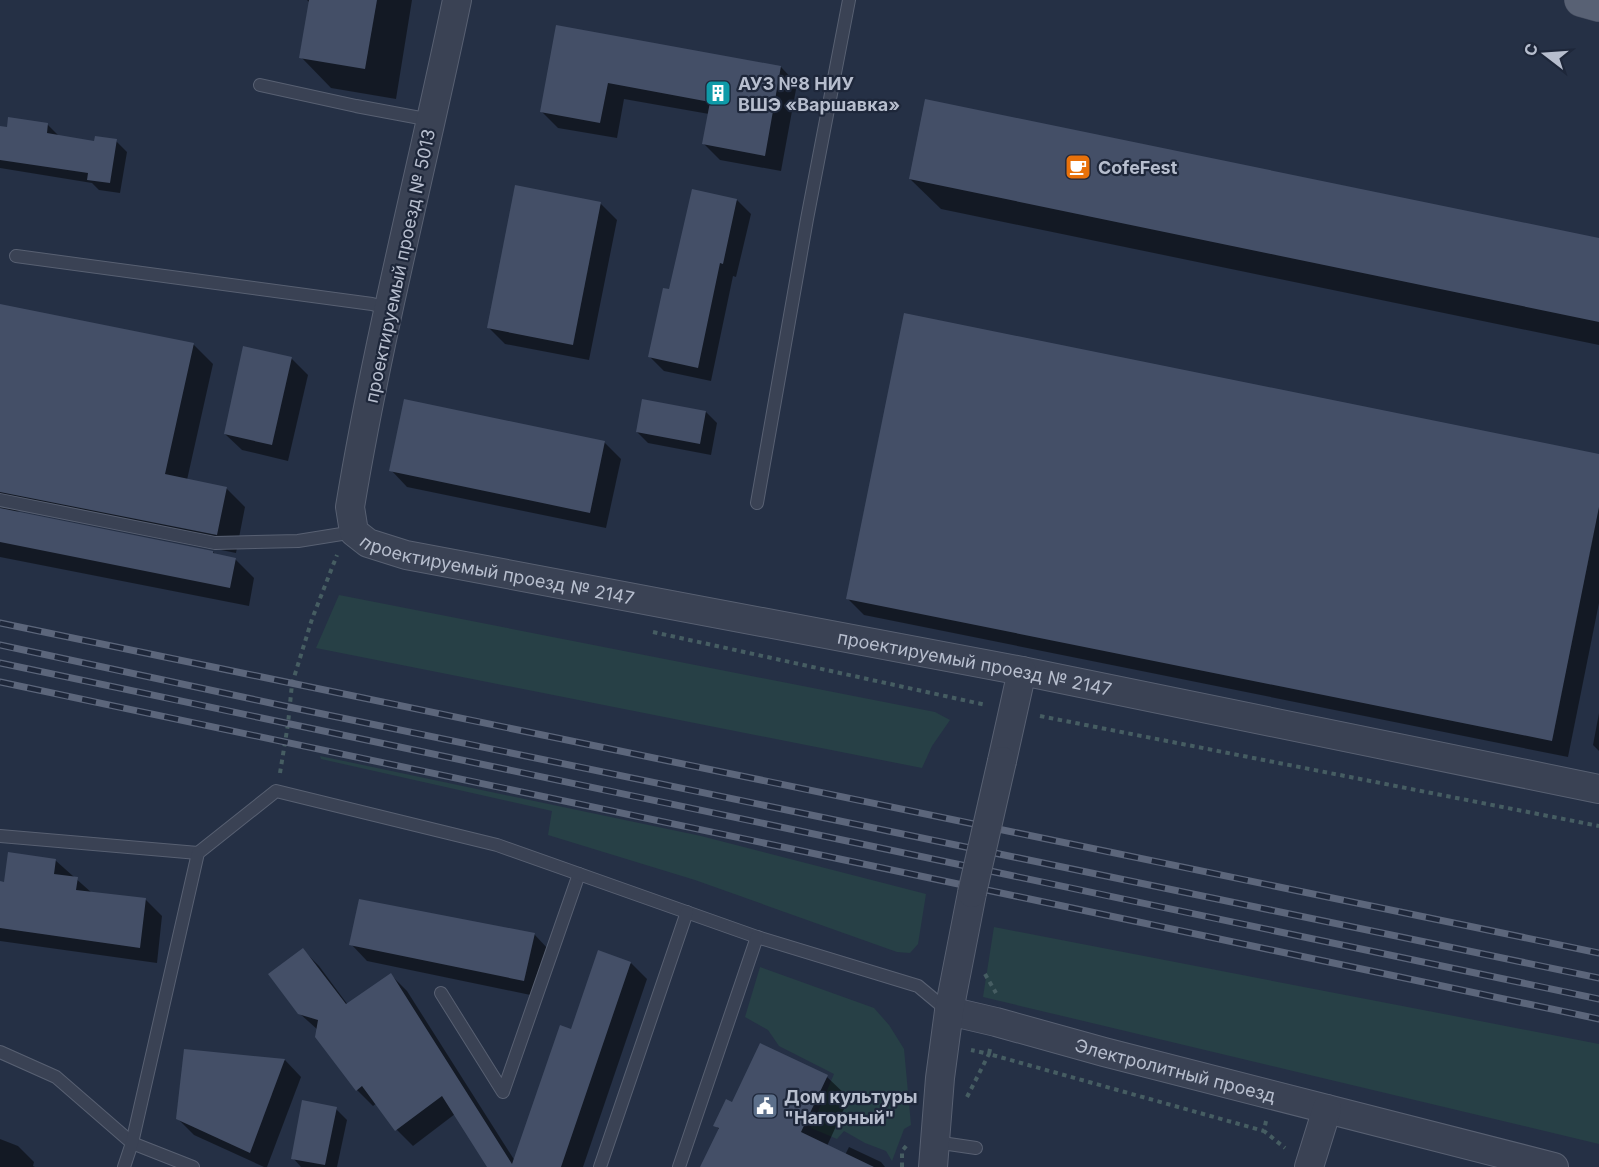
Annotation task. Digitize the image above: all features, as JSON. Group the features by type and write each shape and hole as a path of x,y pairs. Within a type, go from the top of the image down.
{"main road":[{"path":"1581,0 1599,5"}],"street":[{"name":"проектируемый проезд № 5013","path":"350,545 350,507 389,309 457,0"},
{"name":"проектируемый проезд № 2147","path":"350,545 368,543 406,555 1022,671 1599,789"},
{"path":"934,1154 939,1078 949,1011 972,893 1022,671"},
{"name":"Электролитный проезд","path":"949,1011 1554,1167"},
{"path":"1309,1167 1327,1109"}],"lane":[{"path":"757,503 849,0"},
{"path":"260,86 432,121"},
{"path":"16,256 372,304 389,309"},
{"path":"0,500 215,543 298,541 350,545"},
{"path":"124,1167 132,1143 198,853 276,791 497,845 757,937 918,986 949,1011"},
{"path":"0,836 198,853"},
{"path":"441,993 503,1092 579,874"},
{"path":"600,1167 687,912"},
{"path":"680,1167 757,937"},
{"path":"0,1052 56,1077 132,1143 193,1167"},
{"path":"934,1154 976,1148"}],"path":[{"path":"276,791 288,724 292,684 312,619 338,552 350,545"},
{"path":"643,630 1013,710 1599,826"},
{"path":"966,1098 989,1054 1001,1001 982,971"},
{"path":"989,1054 1264,1131"},
{"path":"902,1151 902,1167"}],"green space":[{"path":"339,595 935,712 950,720 932,746 922,768 316,648"},
{"path":"320,756 701,836 926,894 918,944 910,953 897,952 695,880 548,835 552,811 321,759"},
{"path":"994,927 1599,1044 1599,1144 983,997"},
{"path":"760,967 874,1008 889,1025 904,1049 911,1125 904,1129 892,1161 886,1151 865,1143 844,1131 837,1139 811,1128 834,1074 779,1046 768,1030 745,1017"}],"building":[{"path":"309,0 377,0 365,69 299,58"},
{"name":"АУЗ №8 НИУ ВШЭ «Варшавка»","path":"556,25 781,66 765,156 702,144 710,102 608,83 600,123 540,112"},
{"path":"925,99 1599,238 1599,322 909,179"},
{"path":"8,117 48,123 47,133 94,141 95,136 117,139 110,183 87,180 88,173 0,160 0,126 7,127"},
{"path":"515,185 601,202 573,345 487,328"},
{"path":"692,189 737,199 723,264 720,263 698,368 648,357 663,288 669,289"},
{"path":"0,304 194,343 165,474 227,487 217,535 0,492"},
{"path":"904,313 1599,454 1599,507 1552,741 846,599"},
{"path":"243,346 292,357 272,445 224,434"},
{"path":"404,399 605,441 590,513 389,471"},
{"path":"642,399 706,411 700,444 636,432"},
{"path":"0,508 213,551 213,553 236,558 230,588 0,542"},
{"path":"8,852 56,859 54,874 78,877 76,890 146,898 140,948 0,928 0,881 4,882"},
{"path":"359,899 535,933 524,981 349,945"},
{"path":"303,948 346,1004 391,973 512,1164 560,1025 571,1029 598,950 631,962 561,1167 487,1167 442,1096 395,1131 362,1086 356,1091 315,1037 318,1020 298,1014 268,974"},
{"name":"Дом культуры \"Нагорный\"","path":"760,1043 828,1075 801,1132 874,1167 700,1167 719,1128 713,1126 726,1099 732,1102"},
{"path":"184,1049 285,1059 250,1153 176,1119"},
{"path":"302,1100 337,1107 325,1165 291,1159"}],"railway":[{"path":"0,623 1599,953"},
{"path":"0,645 1599,978"},
{"path":"0,663 1599,999"},
{"path":"0,682 1599,1019"}],"place":[{"name":"АУЗ №8 НИУ ВШЭ «Варшавка»","path":"718,93"},
{"name":"CofeFest","path":"1078,167"},
{"name":"Дом культуры \"Нагорный\"","path":"765,1106"}]}
